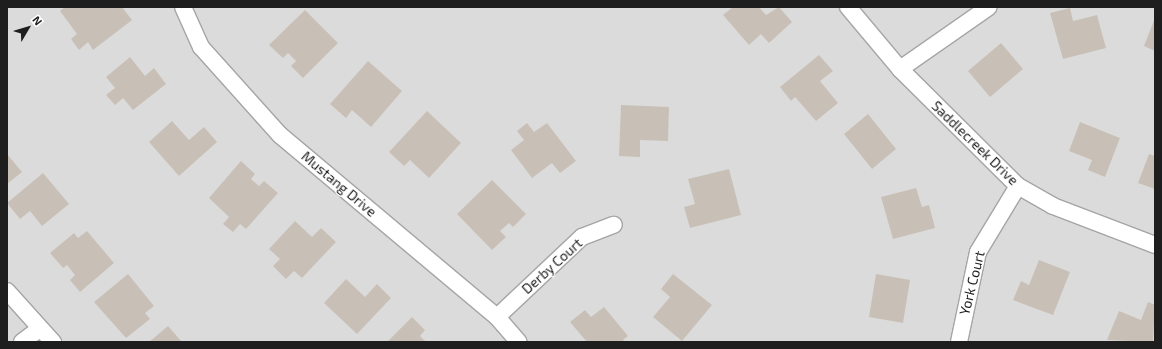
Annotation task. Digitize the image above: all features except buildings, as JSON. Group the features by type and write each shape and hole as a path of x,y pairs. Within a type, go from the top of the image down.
{"street":[{"name":"Mustang Drive","path":"183,7 201,47 280,135 497,317 519,342"},
{"name":"Saddlecreek Drive","path":"848,7 900,69 1018,186 1053,206 1155,245"},
{"path":"900,69 989,7"},
{"name":"York Court","path":"959,342 978,252 1018,186"},
{"name":"Derby Court","path":"497,317 582,237 614,226"},
{"path":"7,291 39,329 53,342"},
{"path":"22,342 39,329"}],"shaded area":[{"path":"7,7 1155,7 1155,342 7,342"}]}
